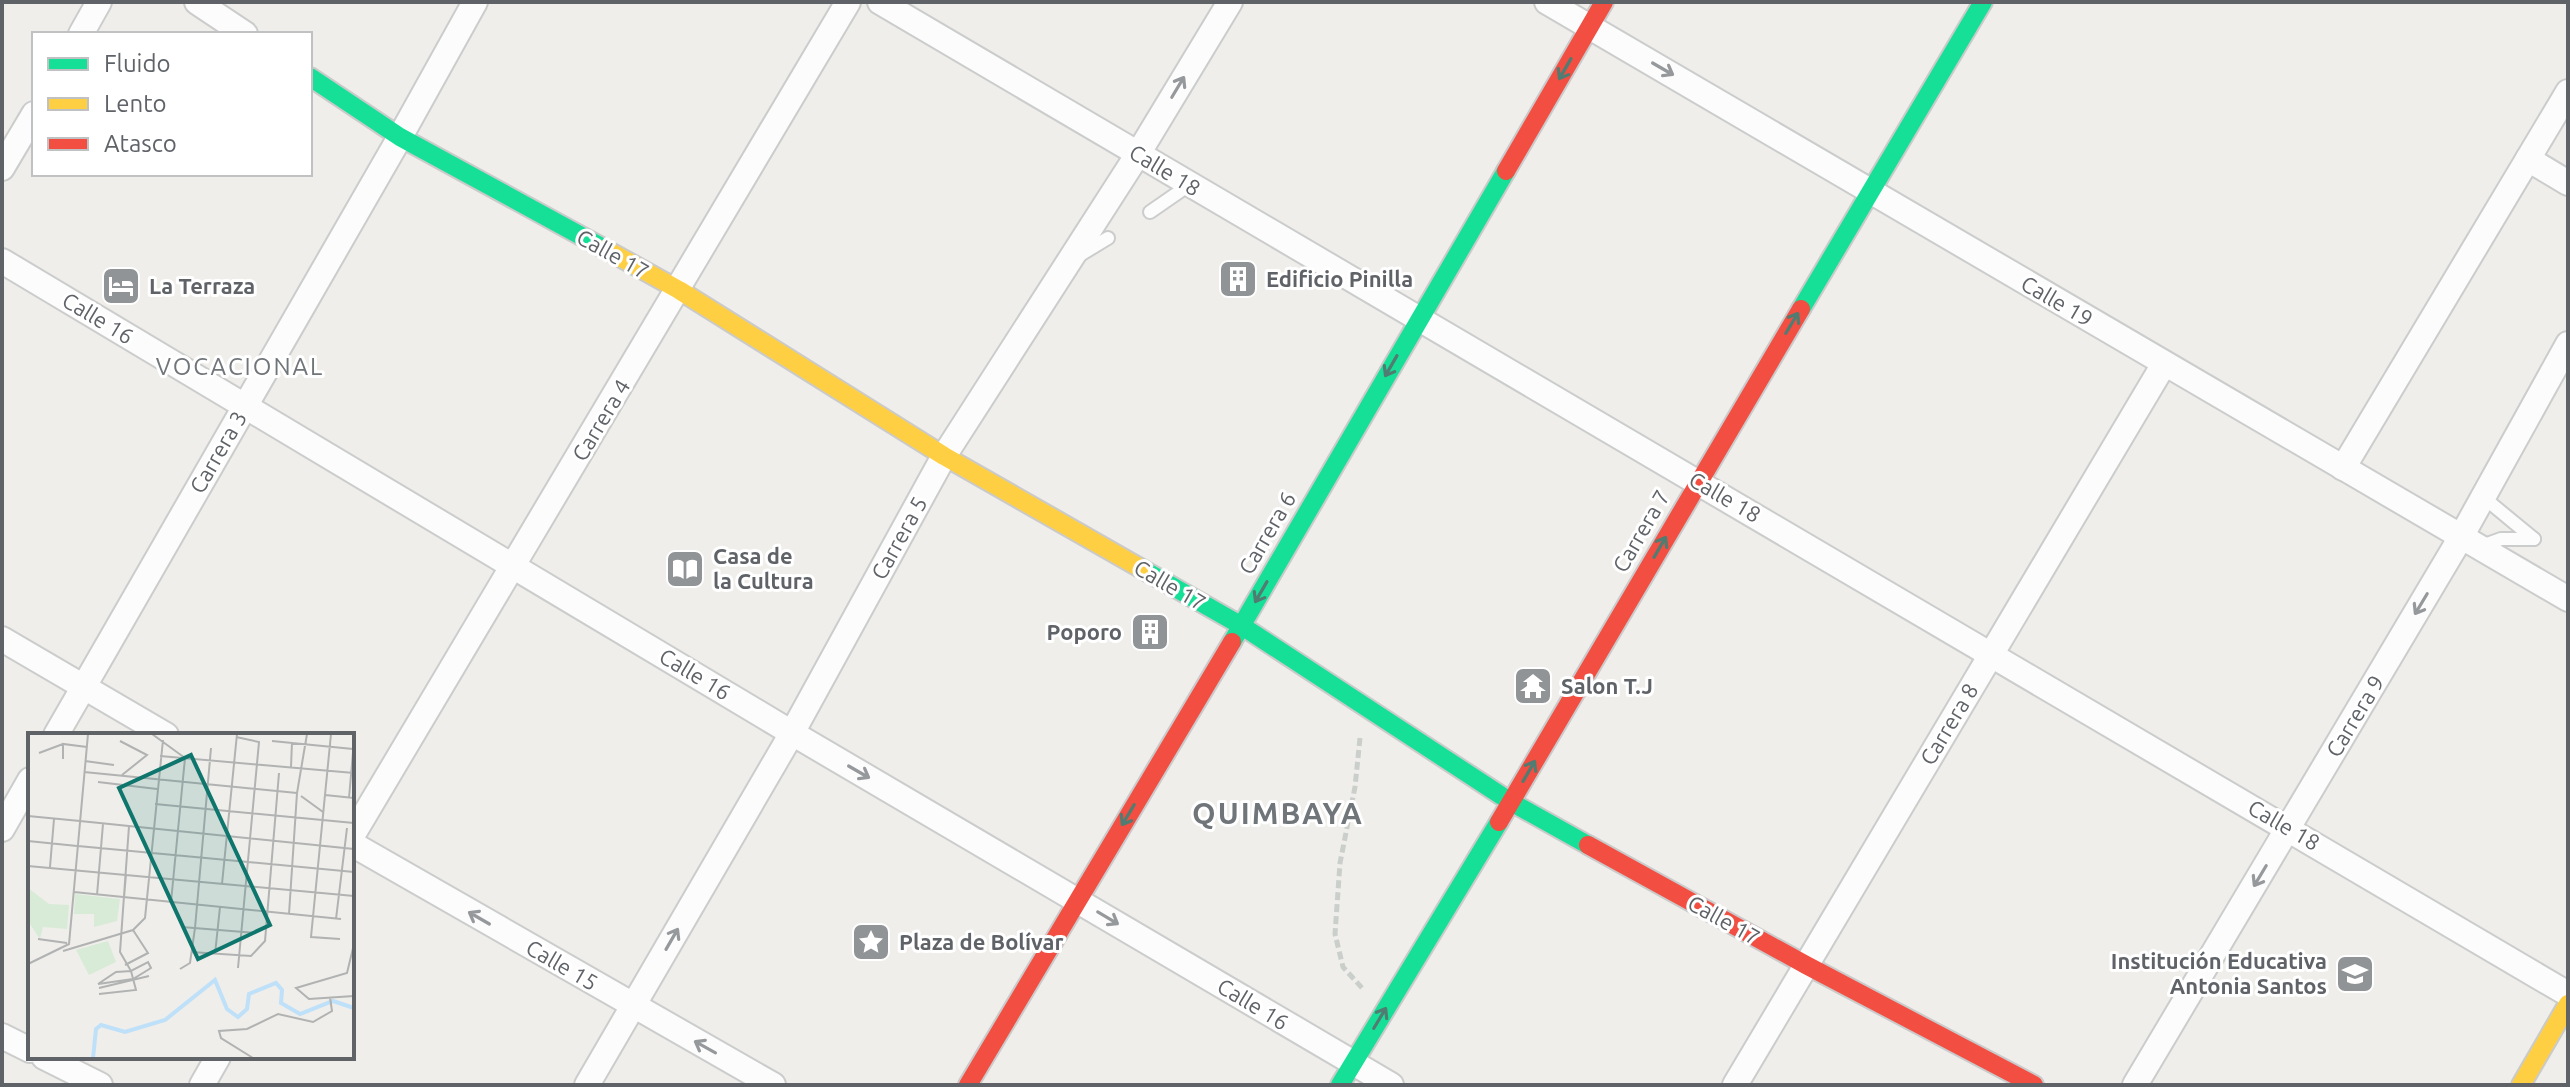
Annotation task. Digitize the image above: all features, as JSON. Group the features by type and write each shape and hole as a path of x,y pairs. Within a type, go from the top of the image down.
{"main road":[{"name":"Carrera 6","path":"968,1085 1242,626 1604,2"},
{"name":"Carrera 7","path":"1340,1085 1511,802 1983,2"},
{"name":"Calle 17","path":"312,78 400,137 679,290 944,456 1242,626 1511,802 1806,965 2034,1085"},
{"path":"2521,1085 2568,1004"}],"street":[{"path":"82,32 99,2"},
{"path":"197,2 242,32"},
{"name":"Carrera 3","path":"57,733 475,2"},
{"name":"Carrera 4","path":"354,833 848,2"},
{"name":"Calle 18","path":"880,2 2289,827 2568,994"},
{"name":"Carrera 5","path":"587,1085 792,733 944,456 1138,154 1230,2"},
{"name":"Calle 19","path":"1547,2 2568,599"},
{"path":"2343,468 2568,92"},
{"path":"2,168 32,117"},
{"path":"2528,159 2568,183"},
{"name":"Calle 16","path":"2,261 792,733 1391,1085"},
{"name":"Carrera 9","path":"2135,1085 2289,827 2470,542 2483,497 2568,344"},
{"name":"Carrera 8","path":"1735,1085 2164,364"},
{"path":"2,639 163,733"},
{"path":"2,829 28,784"},
{"name":"Calle 15","path":"354,845 773,1085"},
{"path":"2,1036 28,1049"},
{"path":"48,1059 100,1085"},
{"path":"202,1085 217,1059"}],"lane":[{"path":"1150,212 1189,185"},
{"path":"1067,263 1108,238"},
{"path":"2470,542 2534,539 2483,497"}],"path":[{"path":"1362,705 1355,787 1340,863 1335,934 1343,967 1361,988 1388,1005"}],"traffic: fast":[{"path":"1801,309 1983,2"},
{"path":"312,78 400,137 605,249"},
{"path":"1232,642 1506,171"},
{"path":"1142,569 1242,626 1511,802 1588,845"},
{"path":"1340,1085 1499,822"}],"traffic: slow":[{"path":"605,249 679,290 944,456 1142,569"},
{"path":"2521,1085 2568,1004"}],"traffic: jam":[{"path":"1506,171 1604,2"},
{"path":"1499,822 1801,309"},
{"path":"968,1085 1232,642"},
{"path":"1588,845 2034,1085"}],"place":[{"name":"Edificio Pinilla","path":"1238,279"},
{"name":"La Terraza","path":"121,286"},
{"name":"Casa de la Cultura","path":"685,569"},
{"name":"Poporo","path":"1150,632"},
{"name":"Salon T.J","path":"1533,686"},
{"name":"Plaza de Bolívar","path":"871,942"},
{"name":"Institución Educativa Antonia Santos","path":"2355,974"}],"district":[{"name":"VOCACIONAL","path":"240,367"},
{"name":"QUIMBAYA","path":"1278,814"}]}
